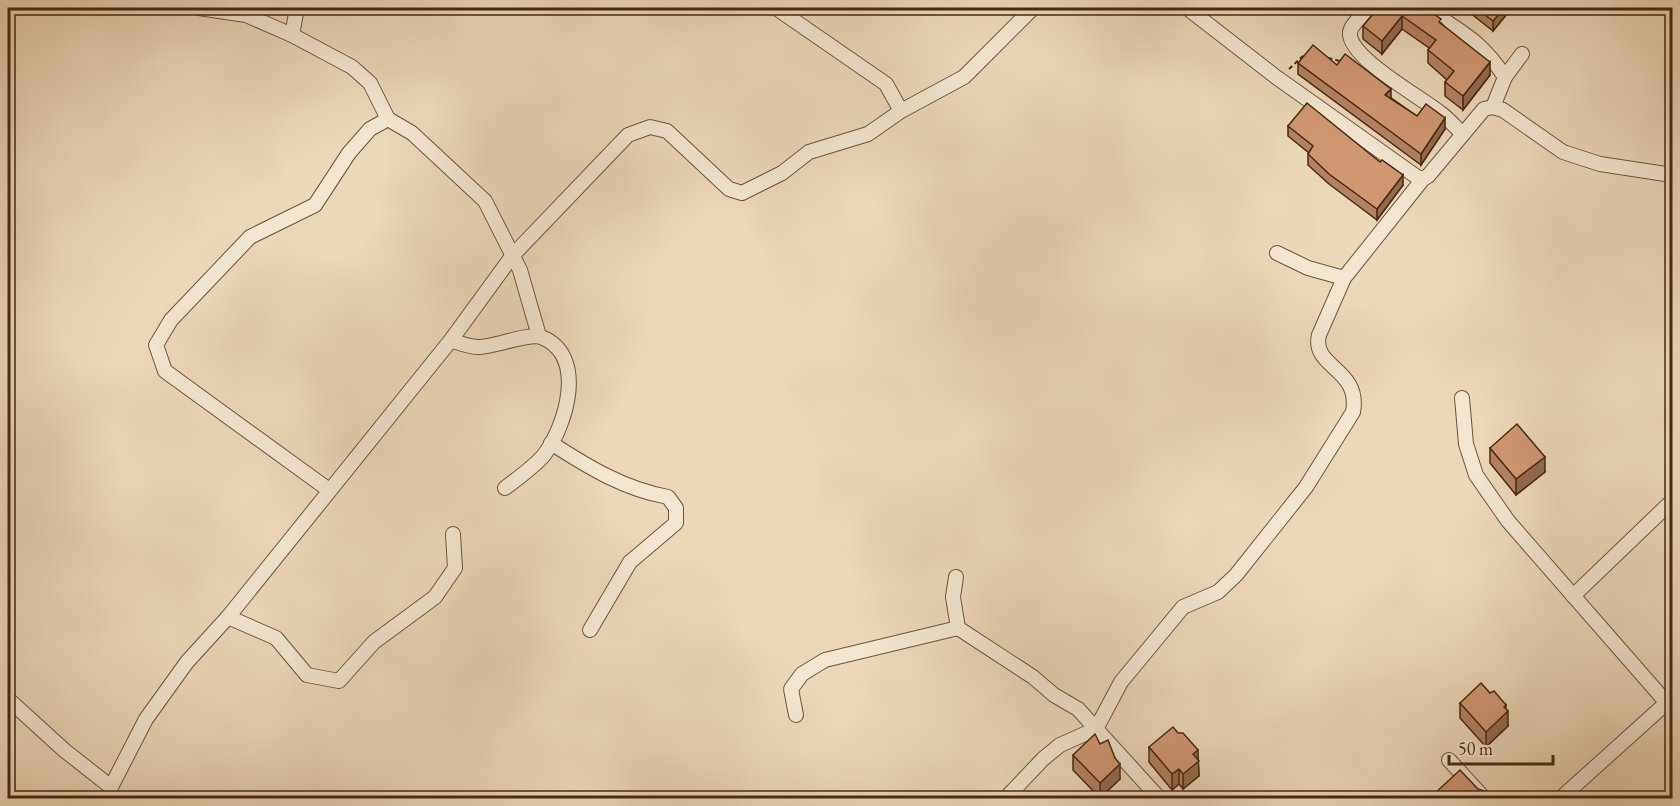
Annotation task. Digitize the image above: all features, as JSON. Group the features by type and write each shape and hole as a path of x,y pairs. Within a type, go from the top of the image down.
{"street":[{"path":"199,8 246,15 292,35 358,72 370,83 388,119 412,133 485,201 513,255 530,296 539,336"},
{"path":"291,8 292,35"},
{"path":"292,35 297,8"},
{"path":"776,8 886,84 901,111"},
{"path":"8,699 64,750 111,787 146,719 187,662 228,617 451,340 513,255 628,135 650,127 667,131 729,189 742,193 782,173 809,152 868,134 901,111 964,77 1033,8"},
{"path":"1187,8 1276,77 1423,179"},
{"path":"1372,8 1354,23 1350,32 1352,40 1367,62 1439,111 1463,134"},
{"path":"1426,8 1474,39 1505,77"},
{"path":"1493,107 1505,77 1522,54"},
{"path":"1006,798 1042,759 1060,745 1096,729 1121,682 1168,624 1183,607 1218,592 1236,575 1306,487 1353,411 1355,399 1352,386 1319,352 1316,344 1344,278 1423,179 1484,109 1493,107 1503,110 1563,152 1600,164 1672,175"},
{"path":"329,490 165,371 156,345 171,320 250,237 315,206 349,153 370,129 388,119"},
{"path":"1277,253 1308,268 1344,278"},
{"path":"451,340 476,348 539,336 554,345 565,360 569,377 561,419 551,443 543,456 505,488"},
{"path":"1462,399 1466,444 1476,475 1508,521 1573,596 1669,700 1561,798"},
{"path":"551,443 603,475 648,493 668,497 676,508 676,523 630,562 590,630"},
{"path":"1573,596 1672,501"},
{"path":"228,617 276,638 307,675 339,681 374,642 435,597 456,568 453,534"},
{"path":"956,577 953,597 958,628 1033,678 1054,695 1078,709 1159,798"},
{"path":"796,715 791,689 802,674 825,660 958,628"},
{"path":"1449,760 1484,798"}],"path":[{"path":"1276,77 1295,65 1309,51"},
{"path":"1324,57 1356,65 1367,62"},
{"path":"648,798 654,791"}],"building":[{"path":"1378,8 1425,8 1441,19 1439,22 1490,62 1463,96 1445,82 1454,71 1428,50 1436,40 1402,16 1382,41 1363,26"},
{"path":"1476,8 1504,8 1493,21"},
{"path":"1313,45 1337,65 1345,54 1391,89 1385,95 1417,116 1426,104 1445,118 1421,154 1298,63"},
{"path":"1307,103 1380,162 1382,160 1403,175 1377,209 1329,174 1308,154 1313,146 1288,126"},
{"path":"1517,424 1545,457 1516,479 1490,448"},
{"path":"1481,683 1490,693 1494,691 1506,705 1504,707 1508,711 1486,732 1460,703"},
{"path":"1173,727 1178,733 1183,733 1198,750 1193,754 1199,761 1183,774 1179,769 1172,774 1149,747"},
{"path":"1095,734 1100,744 1108,740 1120,764 1100,783 1073,755"},
{"path":"1460,770 1478,789 1491,793 1484,798 1436,798 1433,795"}]}
